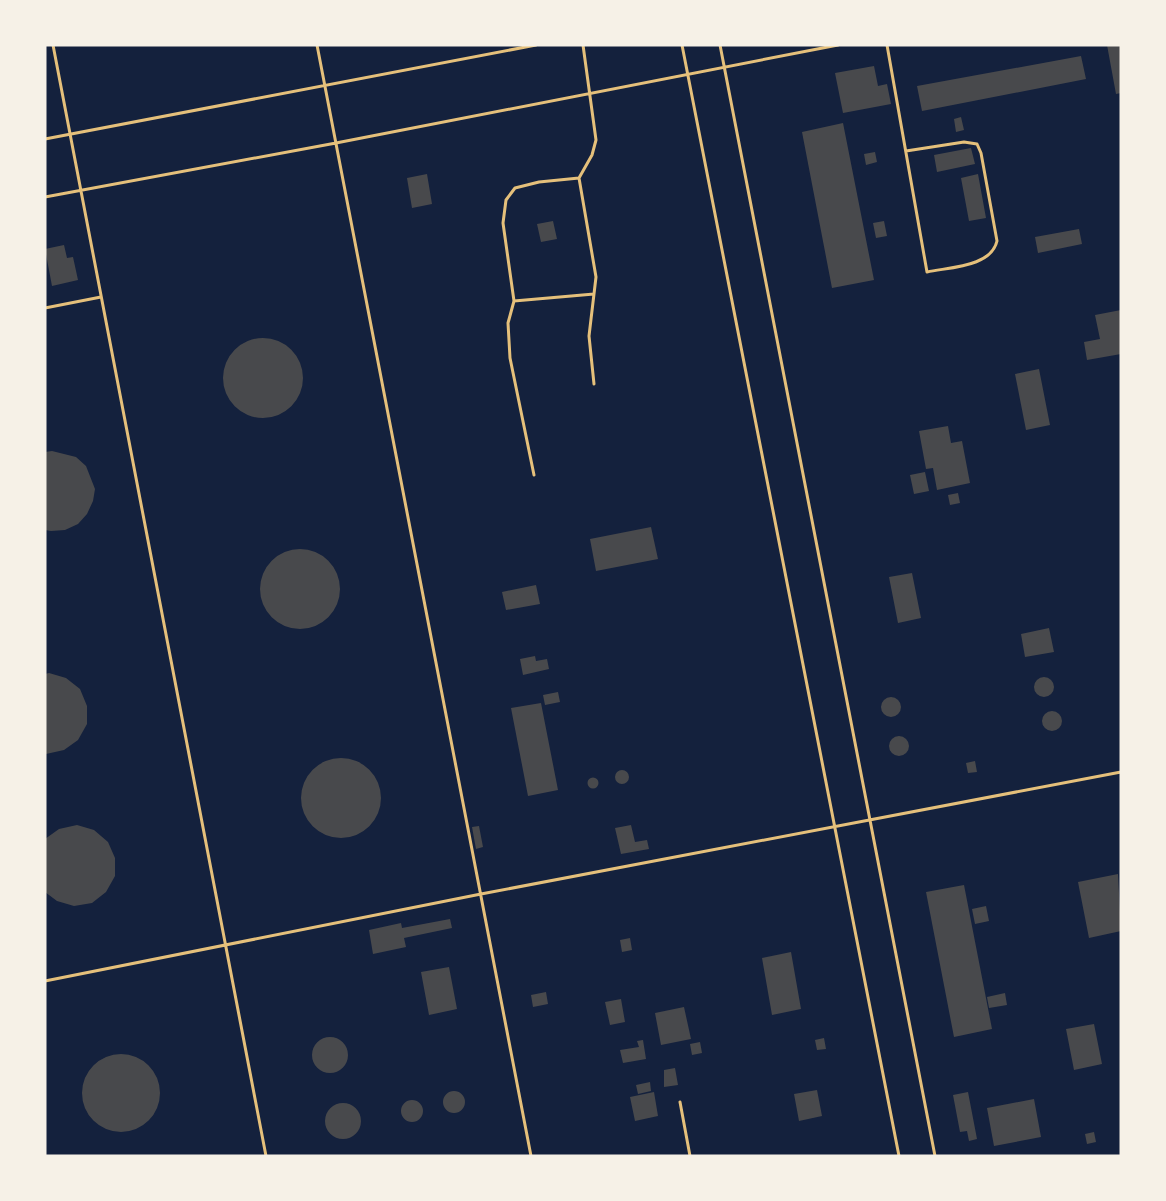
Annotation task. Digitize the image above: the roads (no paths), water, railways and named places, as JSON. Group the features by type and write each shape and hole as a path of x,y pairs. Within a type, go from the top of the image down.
{"lane":[{"path":"52,45 266,1156"},
{"path":"317,45 531,1156"},
{"path":"45,139 536,45"},
{"path":"583,45 596,140 592,155 579,178 596,278 589,336 594,384"},
{"path":"682,45 899,1156"},
{"path":"720,45 935,1156"},
{"path":"45,196 336,143 838,45"},
{"path":"887,45 927,272 986,259 994,252 997,241 981,153 977,144 964,142 906,151"},
{"path":"534,475 510,358 508,323 514,301 503,223 506,200 515,188 539,182 579,178"},
{"path":"514,301 594,294"},
{"path":"45,308 101,297"},
{"path":"45,981 481,894 1121,772"},
{"path":"680,1102 690,1156"}]}
